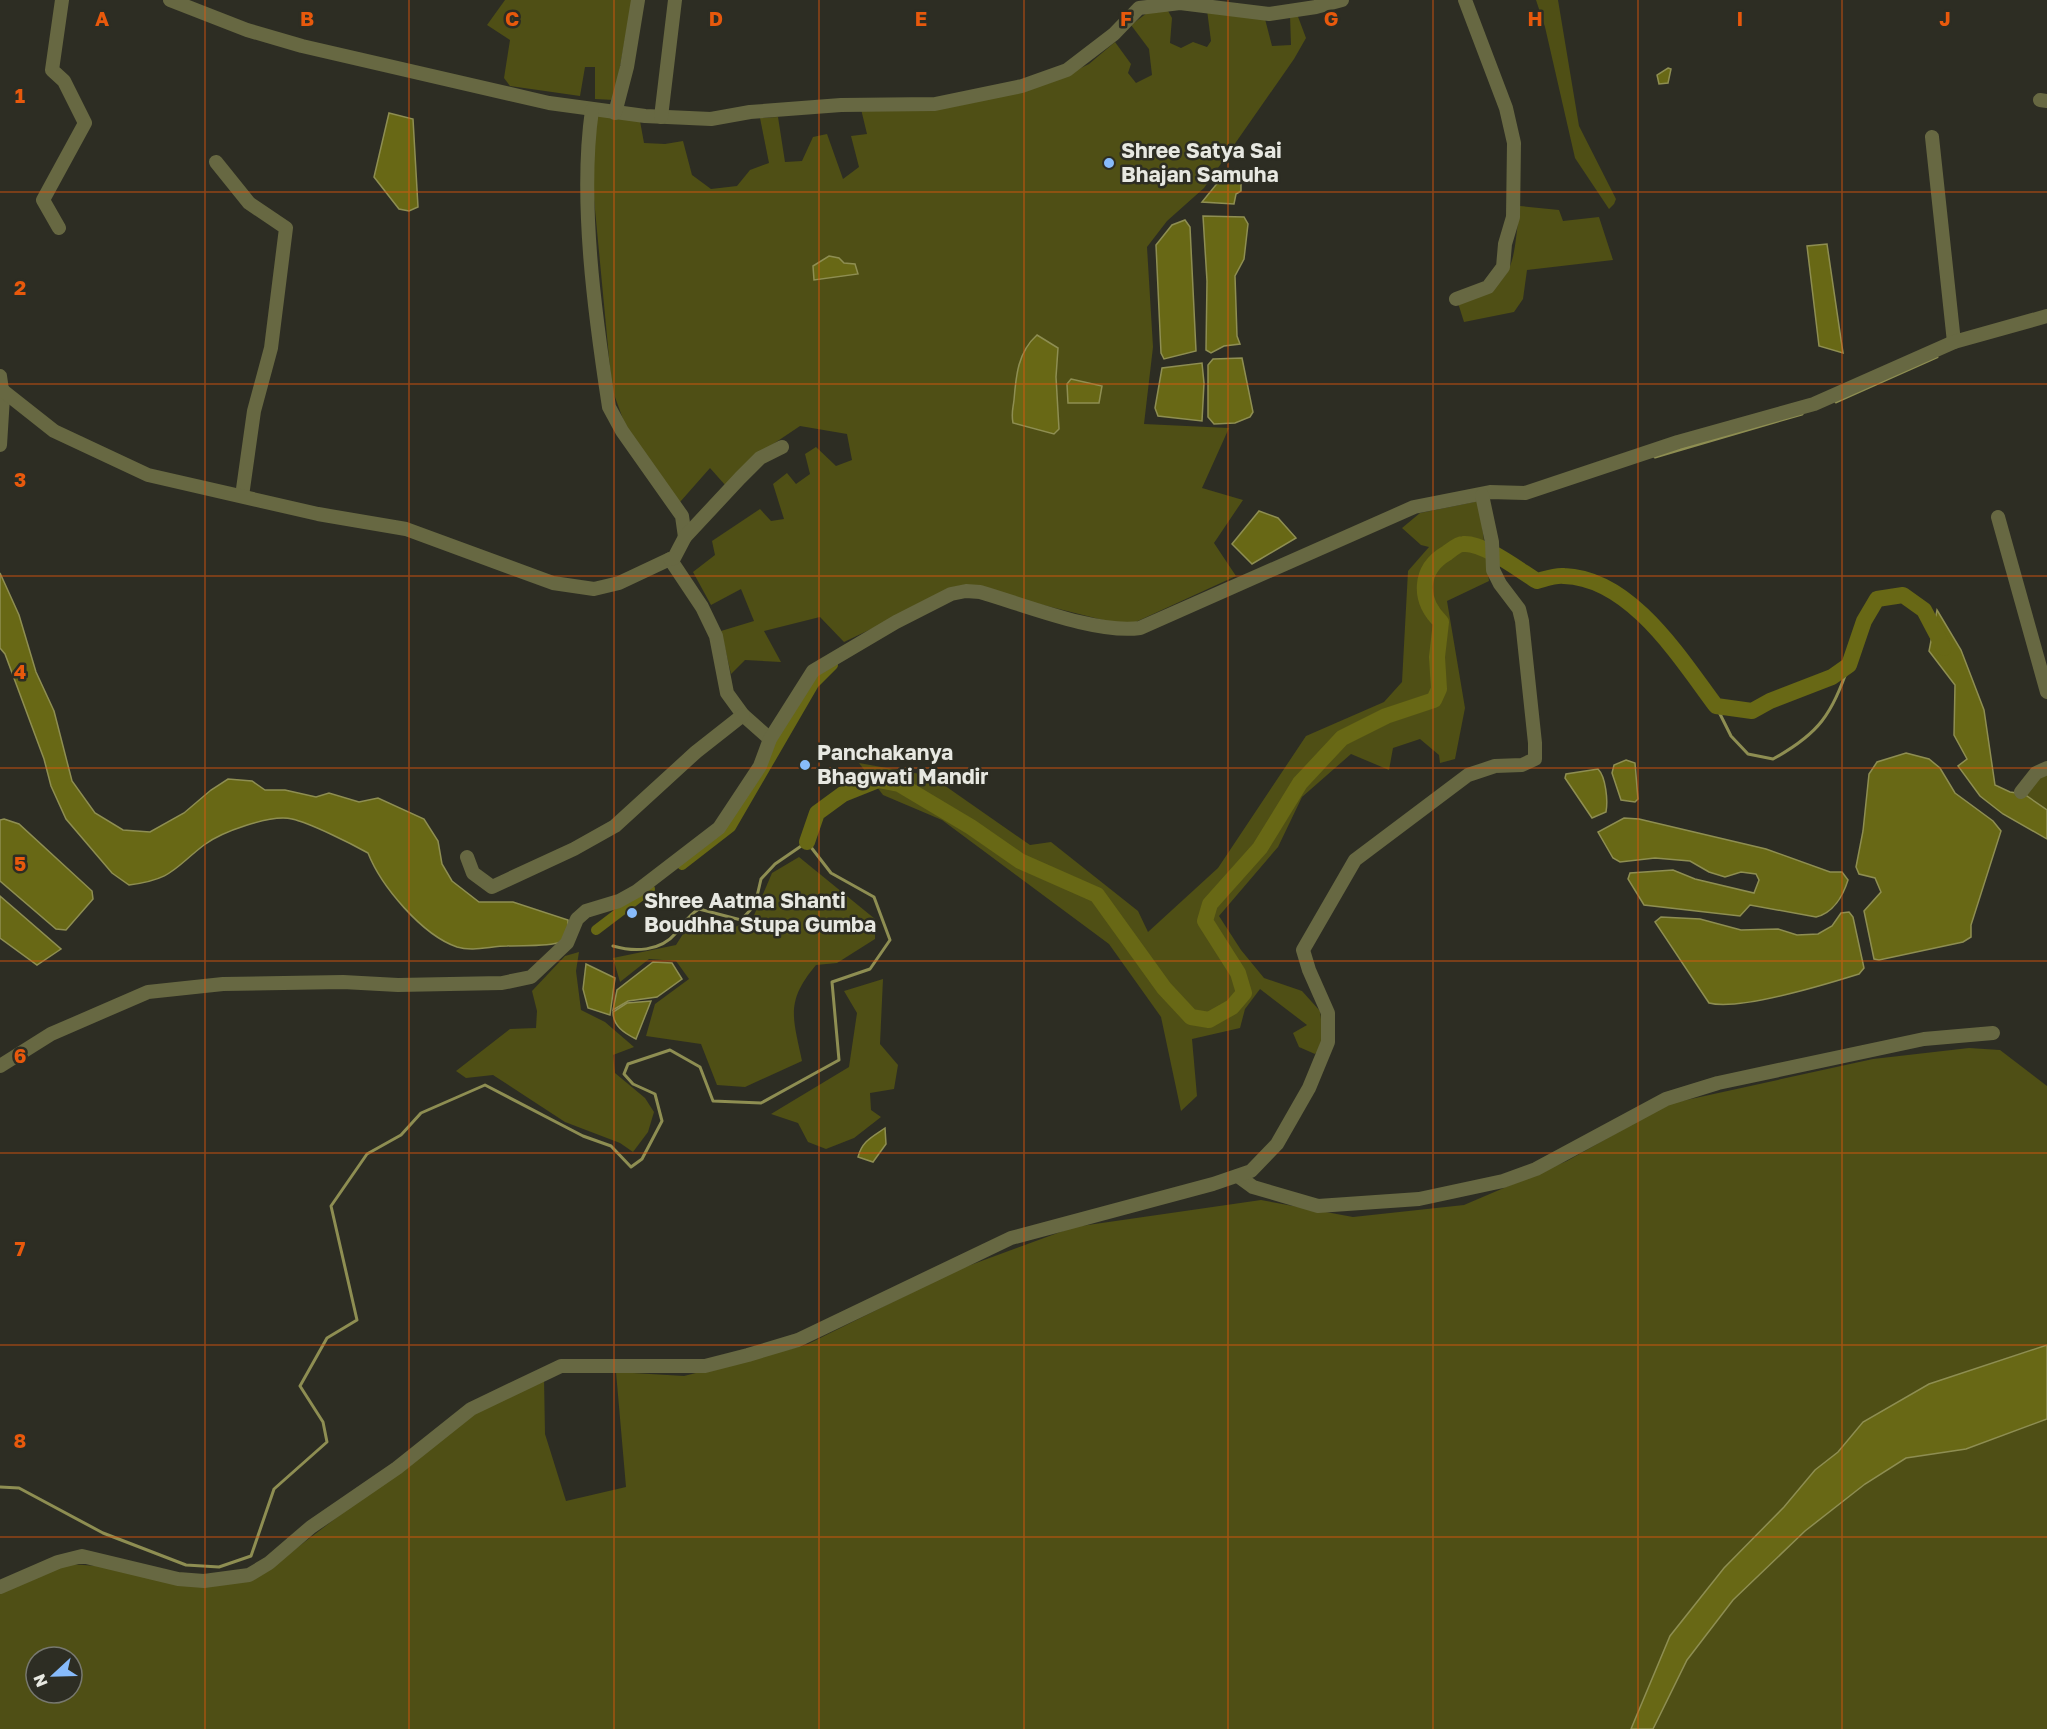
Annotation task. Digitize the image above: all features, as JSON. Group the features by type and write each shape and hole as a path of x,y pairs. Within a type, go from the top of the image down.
{"street":[{"path":"59,228 43,200 85,123 64,81 52,70 62,0"},
{"path":"170,0 247,30 302,46 549,103 661,117 711,119 750,112 841,105 935,104 981,97 1067,70 1114,34 1139,8 1180,3 1269,14 1316,7 1342,0"},
{"path":"615,112 627,67 638,0"},
{"path":"661,117 675,0"},
{"path":"1456,299 1488,287 1503,267 1505,244 1513,217 1514,143 1506,108 1465,0"},
{"path":"592,110 586,150 587,197 609,406 622,431 682,516 685,537"},
{"path":"1932,137 1954,342"},
{"path":"216,162 249,203 286,228 271,348 254,411 242,496"},
{"path":"0,1066 51,1034 148,992 223,984 343,982 398,986 502,983 531,977 567,943 577,919 586,911 619,901 637,891 719,828 760,766 770,739 813,671 896,622 951,594 966,591 980,592 1096,626 1122,631 1140,628 1414,507 1455,497 1482,495 1490,492 1525,493 1678,442 1814,404 1869,382 1954,342 2047,316"},
{"path":"1,383 54,431 148,475 318,514 406,529 553,583 594,589 619,583 674,558 685,537 760,458 782,447"},
{"path":"0,445 1,383"},
{"path":"0,1587 58,1562 82,1556 178,1579 204,1581 249,1575 269,1563 311,1527 396,1468 471,1409 561,1366 705,1366 748,1355 798,1340 1011,1238 1251,1171 1277,1144 1309,1088 1328,1042 1328,1012 1309,970 1303,950 1355,860 1468,775 1495,766 1522,765 1534,759 1536,743 1520,609 1500,584 1492,562 1492,542 1482,495"},
{"path":"1998,517 2047,692"},
{"path":"670,559 702,607 716,636 727,693 743,715 770,739"},
{"path":"467,857 472,873 492,886 574,849 615,826 696,752 743,715"},
{"path":"2021,792 2036,773 2047,768"},
{"path":"1238,1176 1253,1187 1318,1206 1419,1199 1503,1181 1536,1169 1666,1099 1718,1083 1924,1039 1993,1033"}],"shaded area":[{"path":"505,0 632,0 614,100 595,99 595,67 585,67 580,96 510,86 504,78 510,40 487,25"},
{"path":"1536,0 1558,0 1579,126 1616,199 1609,209 1575,158 1545,27"},
{"path":"1167,9 1172,18 1170,43 1181,48 1193,42 1207,47 1211,41 1207,10 1265,19 1272,46 1291,45 1290,15 1297,14 1306,38 1294,59 1204,188 1167,221 1147,247 1153,347 1144,424 1229,428 1202,488 1243,500 1214,543 1236,576 1127,626 963,585 844,642 820,617 764,631 781,662 745,660 731,674 721,631 754,621 741,589 711,605 693,572 715,555 712,541 760,509 771,521 784,519 773,484 787,473 796,484 810,474 805,454 816,447 836,466 852,460 847,434 800,426 751,459 726,486 710,468 680,502 627,430 612,389 589,146 597,114 640,121 644,143 665,144 683,141 692,175 711,189 737,186 750,170 769,163 760,118 778,117 785,162 802,161 813,137 827,134 843,179 859,167 851,136 867,134 861,109 1050,83 1089,64 1115,42 1131,64 1128,73 1136,83 1152,75 1149,49 1131,25 1147,13"},
{"path":"1668,68 1671,69 1668,83 1659,84 1657,75"},
{"path":"389,113 413,119 418,207 409,211 399,209 374,177"},
{"path":"1228,170 1235,170 1241,183 1241,191 1236,194 1234,204 1202,202"},
{"path":"1520,206 1559,210 1563,221 1599,217 1613,260 1527,270 1523,299 1514,312 1464,322 1458,303 1492,288 1509,269 1516,243"},
{"path":"1203,216 1244,217 1248,224 1244,259 1235,276 1237,336 1240,344 1224,346 1211,353 1206,350 1207,281"},
{"path":"1185,220 1190,227 1196,351 1164,359 1161,353 1156,245 1172,225"},
{"path":"1827,244 1843,353 1819,346 1807,246"},
{"path":"829,256 839,258 844,263 855,264 858,274 814,280 813,266"},
{"path":"1037,335 1058,348 1056,377 1059,429 1054,434 1013,423 1012,411 1019,364 1026,349"},
{"path":"1242,358 1253,412 1250,417 1235,423 1214,424 1208,417 1208,365 1213,359"},
{"path":"1202,363 1204,383 1202,421 1158,416 1155,408 1162,368"},
{"path":"1071,379 1102,386 1099,403 1068,403 1067,384"},
{"path":"1479,501 1489,581 1447,601 1465,708 1455,759 1440,763 1439,755 1420,739 1393,748 1389,770 1351,754 1302,797 1278,847 1219,916 1241,950 1264,978 1302,991 1320,1011 1324,1043 1315,1054 1299,1047 1293,1033 1307,1025 1260,989 1245,1009 1240,1028 1192,1039 1197,1096 1181,1111 1161,1017 1109,944 942,820 883,795 859,763 931,776 1030,845 1051,842 1138,911 1148,932 1218,868 1306,736 1384,702 1402,682 1408,571 1429,547 1421,545 1402,528 1420,513"},
{"path":"1259,511 1278,518 1296,538 1252,564 1232,544"},
{"path":"0,573 19,615 36,672 54,711 72,781 95,813 123,830 150,832 184,813 228,779 252,781 265,790 285,790 316,797 329,793 359,802 378,798 424,819 438,841 442,864 452,881 479,902 513,902 568,920 568,928 562,942 476,949 457,947 430,932 404,908 382,880 368,853 319,829 292,819 272,819 234,830 204,845 164,876 129,885 112,873 66,819 51,786 44,759 5,654 0,648"},
{"path":"1937,610 1961,650 1984,710 1995,785 2010,792 2024,794 2047,810 2047,839 2003,814 1980,796 1958,766 1967,759 1954,735 1955,685 1929,651"},
{"path":"1906,753 1929,759 1940,768 1955,793 1993,821 2001,831 1971,925 1971,937 1963,942 1879,960 1874,959 1864,911 1881,892 1875,878 1859,874 1856,867 1863,831 1869,774 1877,762"},
{"path":"1626,760 1635,763 1638,799 1635,802 1621,800 1612,773 1614,765"},
{"path":"1598,769 1606,789 1606,812 1592,818 1565,778 1566,774"},
{"path":"2047,773 2047,810 2024,794 2035,778"},
{"path":"1624,818 1639,819 1766,849 1830,872 1842,872 1848,880 1832,908 1816,917 1750,905 1740,916 1644,905 1628,879 1630,873 1673,870 1695,879 1754,893 1759,880 1756,874 1741,872 1725,877 1709,872 1690,861 1655,858 1620,862 1613,858 1598,832"},
{"path":"4,819 19,824 92,891 93,899 66,930 56,929 0,881 0,820"},
{"path":"799,857 875,919 875,939 837,963 816,965 799,989 794,1021 802,1061 745,1087 717,1085 701,1044 646,1036 655,1004 689,979 676,961 649,959 620,982 613,958 676,945 695,915 735,927 752,920 772,873"},
{"path":"0,896 61,949 37,965 0,938"},
{"path":"1849,912 1853,917 1864,968 1859,974 1761,1000 1723,1004 1709,1003 1655,922 1661,917 1700,919 1741,930 1778,929 1797,935 1818,934 1832,926 1841,913"},
{"path":"579,952 576,971 581,1010 605,1022 634,1047 613,1055 615,1073 645,1098 654,1112 648,1132 633,1152 620,1143 565,1122 493,1075 466,1078 456,1071 510,1029 536,1028 537,1011 532,991 565,956"},
{"path":"653,962 672,963 682,979 657,997 628,1001 613,1010 617,990"},
{"path":"586,964 615,978 610,1015 588,1008 583,989"},
{"path":"883,979 880,1044 898,1065 894,1089 870,1093 871,1110 881,1117 854,1138 826,1149 808,1142 798,1123 771,1114 849,1067 857,1013 844,991"},
{"path":"651,1001 636,1039 623,1032 613,1017 613,1012 627,1003"},
{"path":"1969,1048 2000,1050 2047,1086 2047,1345 1978,1368 1863,1422 1838,1452 1815,1470 1784,1507 1724,1568 1670,1636 1631,1729 0,1729 0,1593 69,1564 98,1566 188,1584 273,1566 474,1413 544,1378 545,1434 566,1501 626,1487 616,1372 684,1376 806,1345 957,1270 1074,1227 1261,1200 1353,1217 1464,1205 1567,1161 1668,1104 1873,1059"},
{"path":"885,1128 886,1144 873,1162 858,1157 865,1143"},
{"path":"2047,1345 2047,1419 1966,1449 1906,1458 1865,1484 1805,1531 1733,1600 1687,1660 1653,1729 1631,1729 1670,1636 1724,1568 1784,1507 1815,1470 1838,1452 1863,1422 1929,1384"},
{"path":"2047,1419 2047,1729 1653,1729 1687,1660 1733,1600 1805,1531 1865,1484 1906,1458 1966,1449"}],"waterway":[{"path":"1836,402 1937,357"},
{"path":"1655,457 1802,414"},
{"path":"807,842 817,813 843,794 878,780 899,784 971,827 1020,861 1097,895 1164,988 1191,1017 1209,1020 1232,1007 1244,993 1238,973 1205,921 1210,904 1260,848 1300,783 1342,738 1386,716 1434,700 1439,689 1437,657 1441,622 1428,604 1425,585 1431,567 1457,546 1463,544 1480,547 1537,581 1564,576 1588,580 1611,590 1632,605 1652,624 1670,644 1716,706 1752,711 1770,701 1832,677 1849,665 1864,621 1877,599 1903,595 1924,610 1944,648"},
{"path":"682,865 731,827 814,684 833,665"},
{"path":"1716,706 1731,736 1748,754 1773,759 1802,740 1822,721 1836,697 1849,665"},
{"path":"0,1487 19,1488 103,1533 186,1565 219,1567 251,1556 274,1489 327,1442 323,1422 300,1386 327,1338 357,1320 331,1206 367,1154 401,1135 421,1113 485,1085 583,1136 611,1146 631,1167 642,1159 662,1121 655,1094 633,1084 624,1074 628,1064 670,1050 700,1067 713,1101 761,1103 839,1060 832,982 870,969 890,940 874,897 831,873 807,842 775,864 761,879 755,905 741,920 699,909 670,939 662,944 638,950 613,946"},
{"path":"596,930 650,889"}],"place":[{"name":"Shree Satya Sai Bhajan Samuha","path":"1109,163"},
{"name":"Panchakanya Bhagwati Mandir","path":"805,765"},
{"name":"Shree Aatma Shanti Boudhha Stupa Gumba","path":"632,913"}]}
